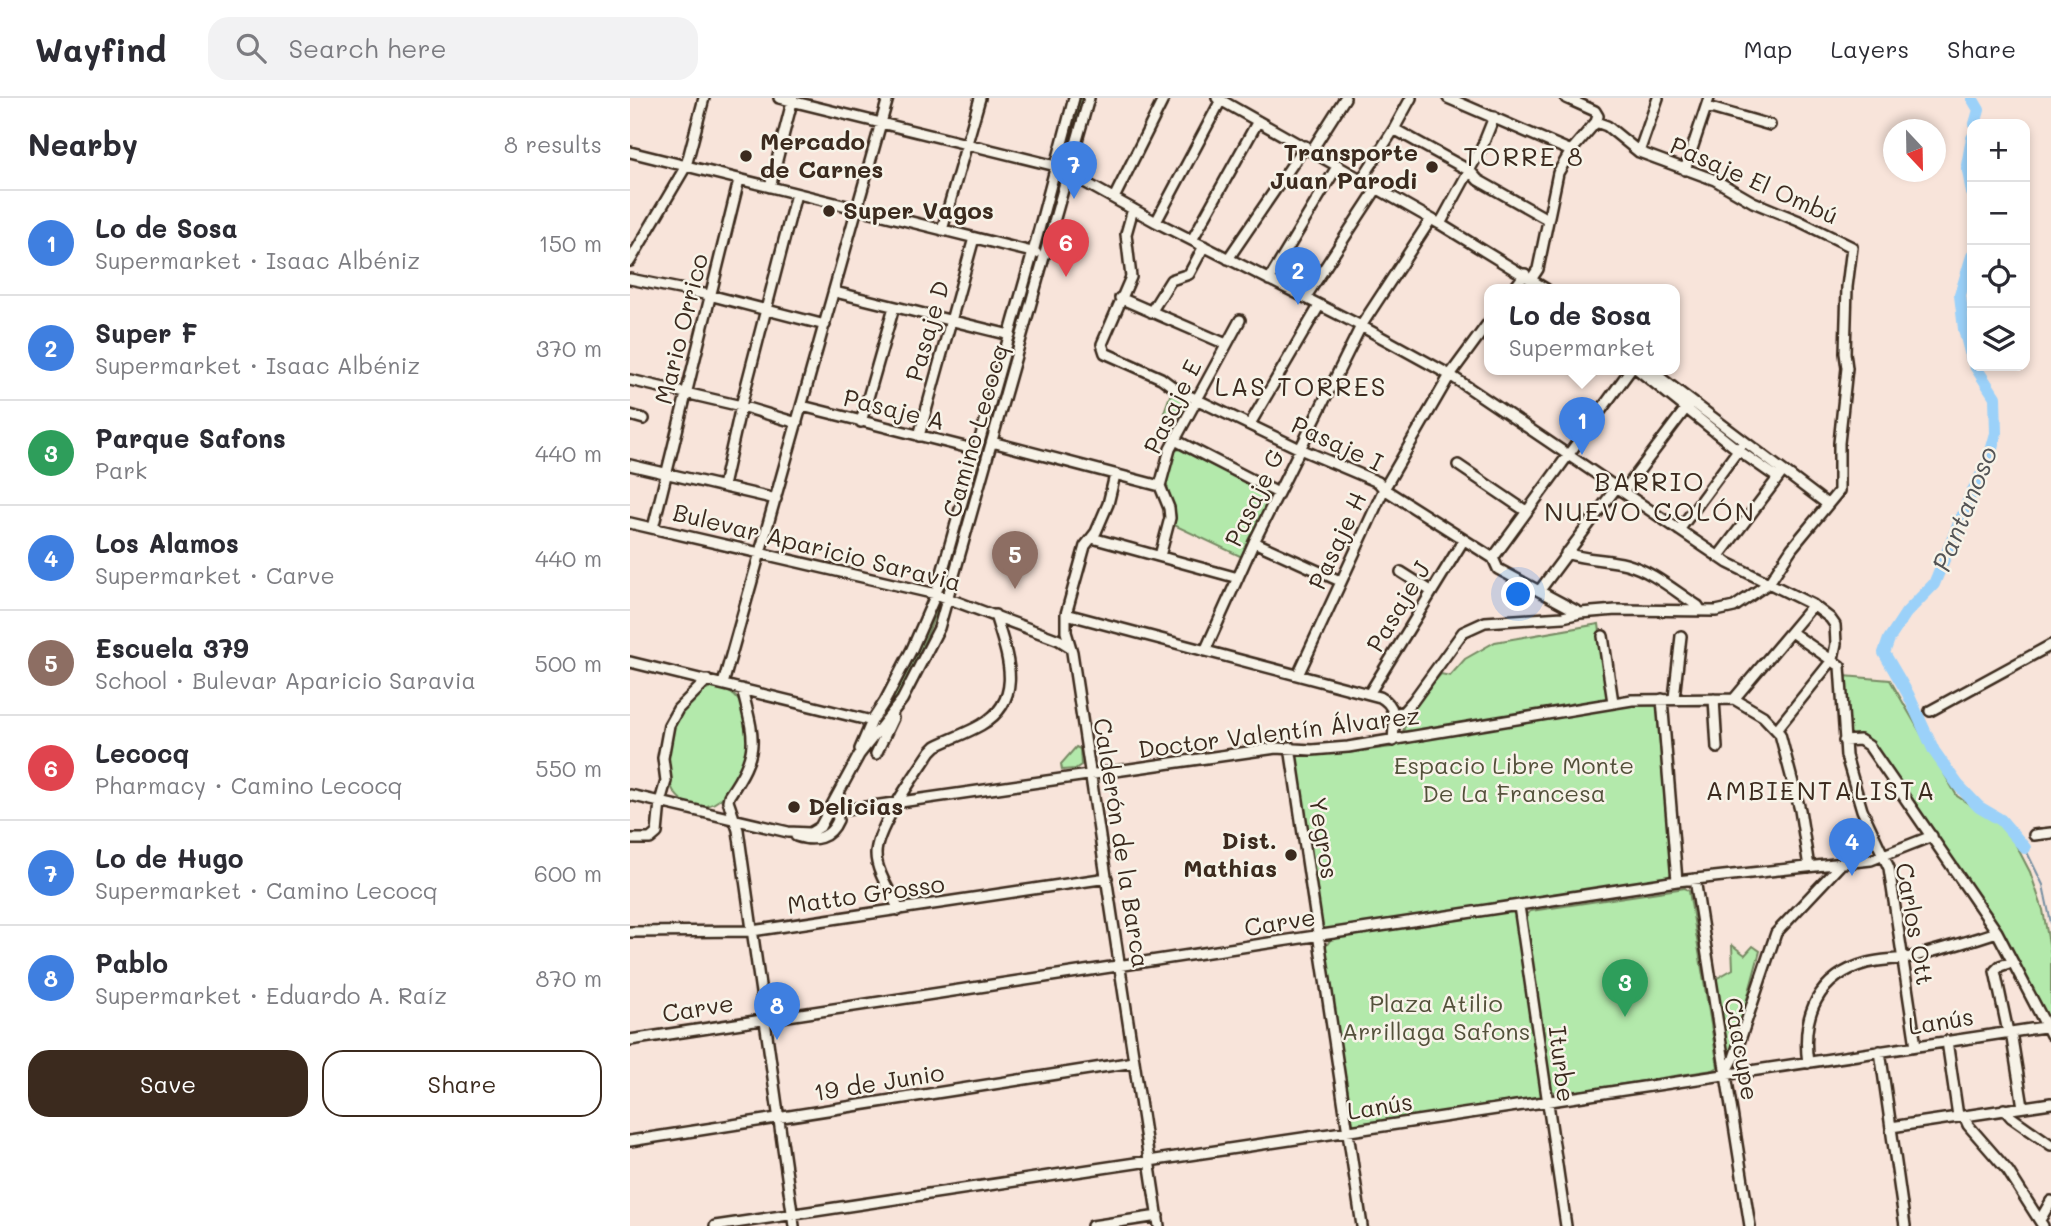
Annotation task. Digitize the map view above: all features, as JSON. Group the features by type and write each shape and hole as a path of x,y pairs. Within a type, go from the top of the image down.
{"street":[{"path":"630,261 686,166 704,98"},
{"path":"779,98 1055,166"},
{"path":"723,684 888,98"},
{"path":"942,230 980,98"},
{"name":"Camino Lecocq","path":"833,811 836,797 859,755 872,721 885,701 936,594 1074,98"},
{"name":"Camino Lecocq","path":"859,755 895,711 936,635 949,599 1089,98"},
{"path":"1114,198 1164,98"},
{"path":"1228,259 1345,98"},
{"path":"1362,179 1411,98"},
{"path":"1448,98 1571,151"},
{"path":"1566,98 1580,101"},
{"path":"1639,152 1658,98"},
{"path":"1156,222 1219,99 1309,148 1539,284"},
{"path":"770,187 793,100"},
{"name":"Pasaje El Ombú","path":"1580,101 1595,111 1598,116 1596,122 1607,126 1639,152 1715,180 1753,202 1852,247 1847,287 1847,368 1839,443 1839,491 1827,505"},
{"path":"1685,170 1708,103 1770,125"},
{"name":"Pasaje G","path":"1205,651 1254,542 1362,326 1470,171 1494,117"},
{"path":"1192,240 1258,121"},
{"path":"1520,284 1538,269 1556,181 1571,151 1596,122"},
{"path":"1394,129 1470,171 1478,180 1547,219"},
{"path":"630,152 1045,255"},
{"path":"1269,280 1338,165"},
{"path":"1068,173 1156,222 1362,326 1450,375 1718,557 1813,606 1734,699 1763,716 1777,729 1788,760 1800,810 1809,867"},
{"name":"Mario Orrico","path":"653,528 739,180"},
{"path":"1305,298 1377,188"},
{"path":"723,486 796,194"},
{"path":"1133,209 1126,234 1131,277 1120,298 1226,344"},
{"name":"Pasaje D","path":"919,436 974,238"},
{"path":"1151,312 1171,280 1189,274 1204,246"},
{"path":"630,279 709,295 825,325"},
{"path":"835,292 1010,335"},
{"name":"Pasaje I","path":"1120,298 1102,344 1105,353 1167,381 1177,390 1300,449 1378,482 1384,489 1493,558 1498,569 1580,613"},
{"path":"1250,424 1319,306"},
{"path":"861,422 894,307"},
{"name":"Pasaje E","path":"1160,556 1170,518 1160,486 1170,449 1240,320"},
{"name":"Pasaje H","path":"1298,675 1384,489 1450,375 1484,329"},
{"path":"1493,558 1626,375"},
{"path":"1646,375 1745,441 1781,474"},
{"path":"1394,715 1404,711 1413,701 1463,632 1485,621 1641,610 1716,611 1734,607 1769,583 1792,548 1827,505 1781,474 1738,450 1656,375"},
{"path":"630,380 741,406 797,423"},
{"path":"1541,590 1566,553 1688,404"},
{"name":"Pasaje A","path":"802,406 977,450"},
{"path":"630,415 644,419"},
{"path":"1175,440 1278,493"},
{"path":"1679,530 1745,441"},
{"path":"992,442 1160,486"},
{"path":"630,465 776,499"},
{"path":"1458,465 1526,511"},
{"path":"1718,557 1781,474"},
{"name":"Calderón de la Barca","path":"1115,475 1108,503 1092,538 1084,546 1065,625 1091,775 1158,1221"},
{"name":"Bulevar Aparicio Saravia","path":"630,523 936,594 1059,640 1070,647"},
{"path":"1092,538 1238,578"},
{"name":"Pasaje J","path":"1369,694 1463,541"},
{"path":"1254,542 1340,581"},
{"path":"1566,553 1639,569 1698,606 1701,611"},
{"path":"1401,572 1431,591"},
{"name":"Carlos Ott","path":"1813,606 1835,625 1836,644 1833,659 1842,673 1846,756 1862,810 1890,874 1916,1046"},
{"path":"1066,614 1369,694 1389,702 1394,715 1393,741"},
{"path":"899,910 877,864 877,846 896,803 936,746 981,725 1000,707 1007,695 1010,672 995,615"},
{"path":"1777,729 1833,659 1791,632"},
{"path":"1603,636 1613,702"},
{"path":"1674,698 1681,636"},
{"path":"1930,711 2051,645"},
{"path":"630,662 872,721"},
{"path":"630,839 650,839 655,836 666,782 663,758 669,725 678,709 707,680"},
{"path":"742,689 751,721 752,749 746,770 729,796 729,806 734,819 752,931 794,1226"},
{"name":"Doctor Valentín Álvarez","path":"833,811 1290,747 1329,750 1613,702 1674,698 1734,699"},
{"path":"1662,699 1677,881"},
{"path":"1714,699 1717,748"},
{"path":"876,754 895,711"},
{"path":"1844,741 1860,740 1869,746 1997,933 2049,1029"},
{"name":"Yegros","path":"1290,747 1362,1226"},
{"path":"630,795 788,832 808,840 824,837 836,824 833,811"},
{"path":"2034,835 2051,833"},
{"name":"Carve","path":"630,1040 1677,881 1842,863 1883,856 1932,836"},
{"path":"1726,1075 1776,933 1842,863"},
{"name":"Matto Grosso","path":"630,932 752,931 1107,878"},
{"name":"Caacupe","path":"1695,879 1750,1226"},
{"name":"Iturbe","path":"1520,906 1566,1226"},
{"path":"1808,1063 1805,1035 1813,1005 1825,988 1852,969 1997,933"},
{"path":"2012,962 1995,971 2023,1107"},
{"name":"Lanús","path":"715,1226 1547,1100 2009,1032 2049,1029"},
{"path":"1947,1041 1961,1116 2008,1171 2042,1223"},
{"path":"1880,1051 1905,1226"},
{"name":"19 de Junio","path":"630,1141 1134,1062"},
{"path":"1891,1127 2051,1103"},
{"path":"2004,1109 2051,1145"},
{"path":"2042,1223 2051,1201"},
{"path":"1092,1226 1158,1221"}],"green space":[{"path":"1080,98 1085,98 1043,250 1040,249"},
{"path":"1036,258 1025,313 954,559 957,536"},
{"path":"1172,390 1190,401 1183,417 1164,412"},
{"path":"1179,449 1272,495 1242,557 1174,525 1176,516 1166,483 1175,451"},
{"path":"939,599 934,619 908,678 896,702 880,723 934,614"},
{"name":"Espacio Libre Monte De La Francesa","path":"1599,624 1610,707 1647,702 1657,707 1671,874 1668,878 1325,930 1320,920 1296,760 1298,753 1347,753 1391,747 1402,734 1412,707 1441,674 1450,676 1465,659 1495,642"},
{"path":"1844,676 1890,680 1957,796 1999,824 2015,843 2030,872 2043,910 2051,955 2051,1022 2046,1023 2002,932 1873,745 1848,733"},
{"path":"711,688 731,693 743,708 748,729 746,753 738,776 726,794 710,805 691,805 678,796 670,782 667,765 669,746 684,710 696,696"},
{"path":"1076,747 1080,749 1081,765 1075,769 1062,770 1061,764"},
{"path":"1685,888 1689,891 1718,1067 1713,1070 1559,1094 1550,1090 1525,915 1531,911"},
{"name":"Plaza Atilio Arrillaga Safons","path":"1514,913 1517,919 1542,1096 1357,1126 1353,1124 1324,949 1331,939"},
{"path":"1732,945 1745,955 1753,946 1760,951 1732,1055 1728,1060 1714,980 1733,969"}],"waterway":[{"name":"Pantanoso","path":"1972,98 1979,110 1976,119"},
{"name":"Pantanoso","path":"1967,272 1960,295 1967,341"},
{"name":"Pantanoso","path":"1978,371 1995,397 1996,433 1988,462 1971,494 1934,584 1906,613 1889,639 1884,653 1908,694 1934,751 1958,785 1979,807 2001,820 2025,848"},
{"name":"Pantanoso","path":"2025,848 2043,885 2051,923"}],"place":[{"name":"Mercado de Carnes","path":"746,156"},
{"name":"Transporte Juan Parodi","path":"1432,167"},
{"name":"Lo de Hugo","path":"1074,199"},
{"name":"Super Vagos","path":"829,211"},
{"name":"Lecocq","path":"1066,277"},
{"name":"Super F","path":"1298,305"},
{"name":"Lo de Sosa","path":"1582,455"},
{"name":"Escuela 379","path":"1015,589"},
{"name":"Delicias","path":"794,807"},
{"name":"Dist. Mathias","path":"1291,855"},
{"name":"Los Alamos","path":"1852,876"},
{"name":"Parque Safons","path":"1625,1017"},
{"name":"Pablo","path":"777,1040"}],"district":[{"name":"TORRE 8","path":"1524,157"},
{"name":"LAS TORRES","path":"1301,387"},
{"name":"BARRIO NUEVO COLÓN","path":"1650,497"},
{"name":"AMBIENTALISTA","path":"1821,791"}]}
